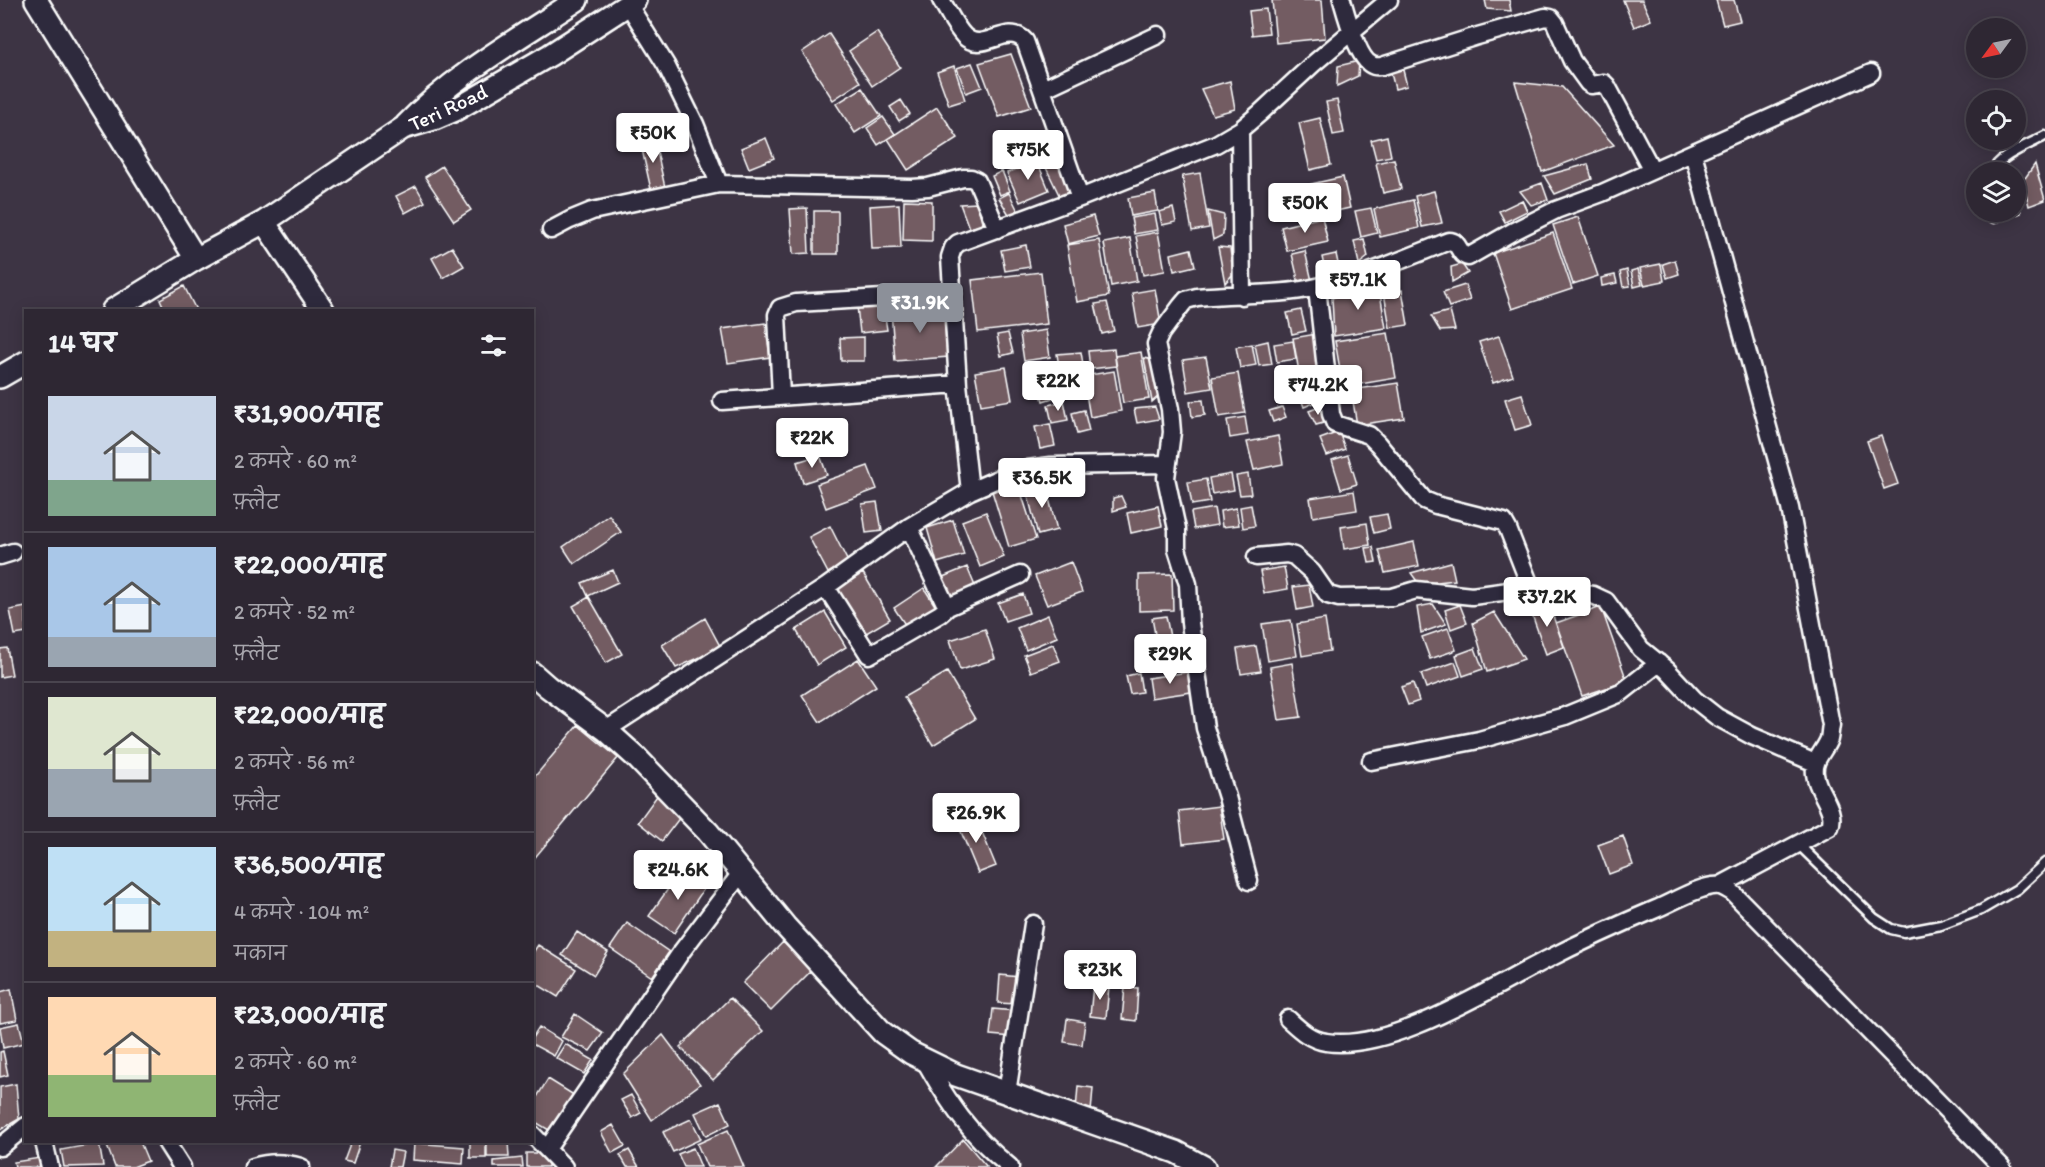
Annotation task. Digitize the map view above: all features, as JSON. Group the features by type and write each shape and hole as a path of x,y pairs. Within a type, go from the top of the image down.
{"street":[{"path":"36,0 196,259"},
{"path":"403,128 426,104 464,75 577,0"},
{"path":"941,0 964,36 972,41 980,42 1013,33 1020,35 1025,41 1080,198"},
{"path":"1342,0 1350,32 1366,60 1372,65 1382,66 1474,36 1545,17 1551,18 1572,61 1588,83 1591,85 1604,83 1607,86 1652,170"},
{"path":"970,491 958,384 950,257 952,248 958,243 997,230 1216,144 1239,130 1389,0"},
{"path":"632,2 695,124 719,184"},
{"name":"Teri Road","path":"117,309 196,259 264,222 403,128 455,110 550,55 632,2"},
{"path":"1043,89 1158,35"},
{"path":"1249,881 1227,797 1210,748 1201,705 1190,623 1188,584 1177,549 1177,529 1166,478 1172,432 1170,409 1156,344 1186,300 1209,296 1242,296 1317,288 1361,275 1449,241 1457,244 1462,254 1468,257 1556,210 1602,193 1872,73"},
{"path":"1239,130 1242,296"},
{"path":"1288,1019 1303,1034 1324,1042 1348,1043 1373,1040 1428,1020 1568,949 1653,910 1704,888 1719,886 1830,827 1831,811 1815,778 1815,763 1829,739 1831,725 1797,538 1785,487 1692,153"},
{"path":"551,230 592,211 719,184 912,188 971,178 977,181 997,230"},
{"path":"264,222 322,309"},
{"path":"1317,288 1331,414 1335,424 1369,435 1424,500 1504,522 1509,529 1531,588"},
{"path":"781,396 777,315 780,308 796,303 953,294"},
{"path":"0,377 24,363"},
{"path":"722,401 958,384"},
{"path":"606,730 826,587 909,527 970,491 1028,469 1051,466 1167,464"},
{"path":"909,527 944,601"},
{"path":"1256,556 1287,554 1294,556 1312,572 1328,595 1339,598 1392,597 1416,590 1482,596 1531,588 1593,596 1606,601 1641,649 1680,682 1694,699 1717,717 1752,736 1815,763"},
{"path":"826,587 869,656 948,607 1020,575"},
{"path":"1371,761 1479,740 1565,716 1621,693 1659,663"},
{"path":"534,675 606,730 638,758 680,801 784,926 883,1033 911,1053 956,1075 1176,1152 1204,1167"},
{"path":"547,1149 682,951 741,873"},
{"path":"1719,886 1732,892 2002,1167"},
{"path":"1007,1093 1033,924"},
{"path":"924,1059 946,1099 973,1134 1010,1167"},
{"path":"0,1147 24,1128"},
{"path":"534,1136 564,1167"},
{"path":"44,1143 50,1167"},
{"path":"167,1143 182,1167"},
{"path":"253,1167 268,1162 301,1167"}],"lane":[{"path":"1999,162 2045,136"},
{"path":"1798,844 1874,918 1891,929 1904,932 1941,925 1981,910 2017,889 2045,863"}],"building":[{"path":"1272,0 1322,0 1325,38 1276,43"},
{"path":"1485,0 1509,0 1511,11 1487,9"},
{"path":"1623,0 1642,0 1651,20 1634,27"},
{"path":"1716,0 1734,0 1740,21 1723,25"},
{"path":"1266,9 1269,33 1252,35 1249,11"},
{"path":"877,32 900,67 872,86 849,51"},
{"path":"829,34 860,82 833,100 802,52"},
{"path":"1011,54 1031,107 999,117 979,63"},
{"path":"1359,61 1358,76 1337,86 1338,66"},
{"path":"972,63 982,87 966,93 957,68"},
{"path":"954,66 965,100 949,105 937,72"},
{"path":"1402,66 1407,86 1395,89 1390,69"},
{"path":"1230,81 1235,109 1213,115 1201,89"},
{"path":"1515,82 1562,87 1614,145 1542,172"},
{"path":"862,88 881,116 855,133 836,104"},
{"path":"901,100 910,114 899,121 890,107"},
{"path":"1337,100 1344,133 1333,135 1326,102"},
{"path":"937,107 958,138 908,170 888,139"},
{"path":"883,117 895,134 878,145 867,128"},
{"path":"1320,118 1331,165 1310,170 1299,123"},
{"path":"653,133 666,192 652,194 639,136"},
{"path":"1387,136 1391,156 1376,159 1371,140"},
{"path":"766,138 774,158 749,168 741,148"},
{"path":"1053,152 1071,192 1061,199 1039,153"},
{"path":"1394,159 1401,189 1383,193 1376,163"},
{"path":"1037,161 1049,190 1020,202 1007,173"},
{"path":"1588,164 1592,179 1555,194 1544,176"},
{"path":"2035,164 2045,200 2029,206 2026,177"},
{"path":"442,166 471,210 454,221 425,177"},
{"path":"1002,171 1010,191 1000,195 992,176"},
{"path":"1200,173 1209,228 1192,231 1182,176"},
{"path":"1343,177 1350,208 1318,215 1311,184"},
{"path":"1542,183 1548,200 1531,205 1520,191"},
{"path":"416,186 425,202 405,213 396,196"},
{"path":"1434,191 1442,223 1422,227 1415,196"},
{"path":"1009,193 1020,215 1013,221 999,198"},
{"path":"1155,193 1158,211 1131,216 1128,198"},
{"path":"904,200 932,201 932,241 903,240"},
{"path":"1413,200 1419,228 1380,237 1374,209"},
{"path":"1522,200 1527,211 1505,222 1499,211"},
{"path":"977,203 983,225 969,228 960,204"},
{"path":"899,204 901,248 872,249 870,206"},
{"path":"807,208 809,253 793,254 790,209"},
{"path":"1173,208 1176,222 1162,225 1159,212"},
{"path":"1371,208 1377,233 1361,237 1355,211"},
{"path":"814,211 838,211 838,254 814,254"},
{"path":"1208,211 1224,215 1223,235 1213,240"},
{"path":"1155,214 1158,230 1134,234 1131,218"},
{"path":"1093,216 1099,236 1068,244 1063,224"},
{"path":"1322,217 1328,242 1287,251 1281,227"},
{"path":"1578,217 1598,276 1573,284 1553,225"},
{"path":"1158,232 1165,271 1143,275 1136,236"},
{"path":"1553,233 1572,289 1512,309 1493,253"},
{"path":"1130,238 1137,281 1111,286 1104,243"},
{"path":"1364,239 1368,257 1359,264 1354,241"},
{"path":"1099,240 1109,296 1077,302 1067,245"},
{"path":"1026,245 1030,267 1005,271 1001,250"},
{"path":"452,247 464,266 443,278 432,258"},
{"path":"1218,247 1230,248 1233,274 1225,283"},
{"path":"1191,249 1195,266 1174,271 1171,254"},
{"path":"1305,251 1312,281 1299,284 1292,254"},
{"path":"1336,254 1339,268 1325,271 1322,257"},
{"path":"1675,260 1679,274 1667,278 1663,264"},
{"path":"1462,264 1468,273 1452,282 1451,267"},
{"path":"1661,264 1664,281 1644,285 1640,268"},
{"path":"1638,269 1642,285 1634,287 1631,271"},
{"path":"1627,270 1630,286 1623,287 1620,272"},
{"path":"1041,272 1047,324 978,332 972,280"},
{"path":"1615,275 1617,283 1602,286 1601,278"},
{"path":"1378,282 1386,328 1334,336 1332,298"},
{"path":"1465,285 1470,300 1449,307 1443,292"},
{"path":"184,286 196,309 165,309 160,299"},
{"path":"1155,289 1161,324 1138,328 1132,293"},
{"path":"1402,290 1408,325 1390,328 1384,293"},
{"path":"1107,302 1114,331 1102,334 1095,304"},
{"path":"883,303 887,330 860,333 857,306"},
{"path":"945,306 949,357 895,361 891,311"},
{"path":"1301,310 1306,331 1292,334 1287,313"},
{"path":"1450,311 1455,330 1440,331 1431,316"},
{"path":"765,323 770,357 728,363 722,329"},
{"path":"1046,330 1050,357 1024,361 1020,334"},
{"path":"1008,333 1013,353 1001,356 997,335"},
{"path":"1388,333 1396,378 1343,387 1335,341"},
{"path":"1316,334 1321,368 1299,372 1293,338"},
{"path":"1499,336 1513,376 1493,383 1479,342"},
{"path":"864,337 864,361 841,361 840,338"},
{"path":"1268,341 1272,364 1259,366 1255,344"},
{"path":"1293,341 1296,359 1277,362 1274,344"},
{"path":"1252,344 1256,365 1240,368 1236,347"},
{"path":"1114,349 1116,366 1090,369 1088,351"},
{"path":"1081,352 1084,370 1060,373 1057,354"},
{"path":"1141,352 1149,399 1123,403 1115,356"},
{"path":"1206,357 1212,388 1188,392 1183,360"},
{"path":"1144,358 1153,360 1161,394 1152,402"},
{"path":"1006,367 1012,400 981,405 975,372"},
{"path":"1054,369 1062,395 1043,401 1035,374"},
{"path":"1114,371 1121,411 1090,417 1083,376"},
{"path":"1238,373 1245,413 1219,417 1212,377"},
{"path":"1315,382 1321,400 1304,407 1297,388"},
{"path":"1398,383 1404,418 1357,425 1351,390"},
{"path":"1522,394 1532,425 1515,430 1505,399"},
{"path":"1203,400 1205,415 1192,417 1190,401"},
{"path":"1064,401 1068,420 1052,423 1048,405"},
{"path":"1322,406 1327,422 1316,425 1309,411"},
{"path":"1155,407 1159,419 1137,423 1134,409"},
{"path":"1282,407 1286,417 1273,422 1269,411"},
{"path":"1084,410 1089,431 1077,434 1072,413"},
{"path":"1245,417 1248,435 1230,438 1227,420"},
{"path":"1050,424 1055,446 1040,449 1035,427"},
{"path":"1339,432 1345,449 1327,456 1320,439"},
{"path":"1278,436 1283,464 1254,470 1247,442"},
{"path":"1881,436 1898,484 1884,489 1867,441"},
{"path":"820,455 827,475 803,483 797,462"},
{"path":"1348,455 1357,484 1341,489 1332,460"},
{"path":"868,466 877,489 826,508 817,484"},
{"path":"1231,474 1234,490 1212,494 1209,478"},
{"path":"1248,474 1251,494 1240,495 1236,476"},
{"path":"1206,479 1210,502 1192,505 1188,482"},
{"path":"1018,483 1036,539 1009,547 992,491"},
{"path":"1045,483 1057,530 1038,535 1026,488"},
{"path":"1354,491 1357,510 1313,517 1310,498"},
{"path":"1121,496 1126,507 1113,511 1113,498"},
{"path":"877,502 882,531 866,533 862,504"},
{"path":"1251,505 1255,526 1243,528 1240,507"},
{"path":"1158,506 1162,526 1131,533 1127,513"},
{"path":"1214,508 1217,525 1194,529 1191,512"},
{"path":"1236,508 1239,525 1222,527 1220,511"},
{"path":"986,512 1004,557 980,567 962,521"},
{"path":"1387,514 1390,529 1374,533 1370,517"},
{"path":"609,515 621,532 574,564 563,547"},
{"path":"953,520 964,555 937,563 927,528"},
{"path":"1367,523 1370,545 1344,549 1341,527"},
{"path":"830,526 848,562 828,573 809,537"},
{"path":"1414,542 1419,566 1385,573 1379,550"},
{"path":"1373,547 1376,562 1369,563 1366,548"},
{"path":"1071,562 1082,592 1047,605 1035,576"},
{"path":"1451,562 1455,580 1419,584 1411,573"},
{"path":"967,567 975,586 951,597 943,577"},
{"path":"1284,567 1288,589 1264,593 1260,571"},
{"path":"613,570 618,582 588,596 582,583"},
{"path":"863,573 890,619 863,635 836,589"},
{"path":"1172,574 1173,610 1139,611 1139,575"},
{"path":"1309,585 1313,607 1297,610 1293,587"},
{"path":"924,588 936,607 906,626 894,608"},
{"path":"1023,594 1029,613 1005,621 998,603"},
{"path":"589,597 622,654 606,663 573,606"},
{"path":"1548,602 1564,647 1546,654 1530,609"},
{"path":"1433,604 1446,624 1421,633 1417,607"},
{"path":"1460,605 1467,623 1451,629 1445,610"},
{"path":"24,607 24,633 15,635 10,610"},
{"path":"1601,607 1627,681 1582,696 1556,623"},
{"path":"825,612 846,647 817,665 796,630"},
{"path":"1494,612 1524,659 1487,672 1473,623"},
{"path":"1048,615 1057,637 1026,650 1017,628"},
{"path":"1166,616 1170,637 1156,640 1152,618"},
{"path":"705,618 721,648 676,668 662,645"},
{"path":"1325,619 1330,651 1302,656 1297,624"},
{"path":"1291,620 1297,656 1268,661 1262,624"},
{"path":"1448,628 1456,650 1430,659 1422,637"},
{"path":"985,629 995,659 960,670 950,640"},
{"path":"1053,644 1060,661 1031,672 1024,655"},
{"path":"1256,646 1261,671 1241,674 1237,649"},
{"path":"7,648 12,675 0,677 0,649"},
{"path":"1475,648 1483,669 1463,676 1456,655"},
{"path":"858,659 876,686 820,722 802,695"},
{"path":"1455,662 1460,676 1426,688 1421,674"},
{"path":"1292,663 1301,717 1279,720 1270,667"},
{"path":"947,672 975,719 933,745 904,697"},
{"path":"1188,672 1191,692 1151,698 1148,678"},
{"path":"1139,673 1142,692 1130,694 1126,676"},
{"path":"1413,683 1419,701 1408,705 1401,687"},
{"path":"578,725 618,758 534,859 534,778"},
{"path":"659,793 684,812 662,841 638,822"},
{"path":"1219,806 1224,839 1183,844 1179,811"},
{"path":"975,815 996,866 978,873 957,822"},
{"path":"1623,836 1633,865 1609,874 1598,845"},
{"path":"682,869 706,886 674,933 649,916"},
{"path":"627,923 669,952 652,977 610,948"},
{"path":"577,932 608,952 594,975 562,955"},
{"path":"783,942 812,970 771,1011 743,983"},
{"path":"538,945 576,969 558,997 534,982 534,951"},
{"path":"1000,975 1019,977 1017,1004 998,1003"},
{"path":"1093,985 1109,986 1106,1018 1090,1016"},
{"path":"1125,987 1138,988 1136,1021 1122,1019"},
{"path":"11,989 17,1020 0,1023 0,992"},
{"path":"730,998 763,1031 713,1080 680,1047"},
{"path":"993,1009 1015,1011 1013,1037 990,1035"},
{"path":"575,1014 603,1033 590,1051 561,1037"},
{"path":"1067,1019 1085,1022 1082,1045 1064,1042"},
{"path":"19,1023 24,1043 3,1048 0,1027"},
{"path":"539,1027 562,1041 554,1056 534,1045 534,1035"},
{"path":"663,1035 700,1084 652,1120 623,1074"},
{"path":"565,1044 593,1060 584,1074 556,1058"},
{"path":"3,1051 8,1075 0,1077 0,1052"},
{"path":"548,1079 577,1097 554,1133 534,1121 534,1102"},
{"path":"16,1084 19,1119 0,1130 0,1087"},
{"path":"1078,1086 1093,1088 1091,1112 1076,1110"},
{"path":"631,1095 641,1113 632,1118 621,1100"},
{"path":"720,1102 730,1124 706,1136 695,1113"},
{"path":"691,1119 701,1139 673,1152 663,1132"},
{"path":"613,1125 625,1146 612,1153 601,1132"},
{"path":"728,1130 744,1167 707,1167 697,1144"},
{"path":"963,1139 987,1167 936,1167"},
{"path":"99,1143 103,1166 64,1167 61,1150"},
{"path":"116,1143 140,1143 148,1161 133,1167 115,1167 107,1146"},
{"path":"351,1143 360,1143 353,1163 344,1161"},
{"path":"414,1143 464,1147 463,1164 413,1160"},
{"path":"470,1143 486,1143 486,1158 470,1158"},
{"path":"487,1143 508,1143 509,1157 487,1157"},
{"path":"693,1148 701,1167 684,1167 678,1154"},
{"path":"392,1150 403,1152 400,1167 389,1167"},
{"path":"629,1150 639,1167 627,1167 620,1155"},
{"path":"526,1153 548,1153 548,1167 526,1167"},
{"path":"40,1158 44,1167 15,1167 14,1162"},
{"path":"522,1158 523,1167 494,1167 494,1161"}]}
